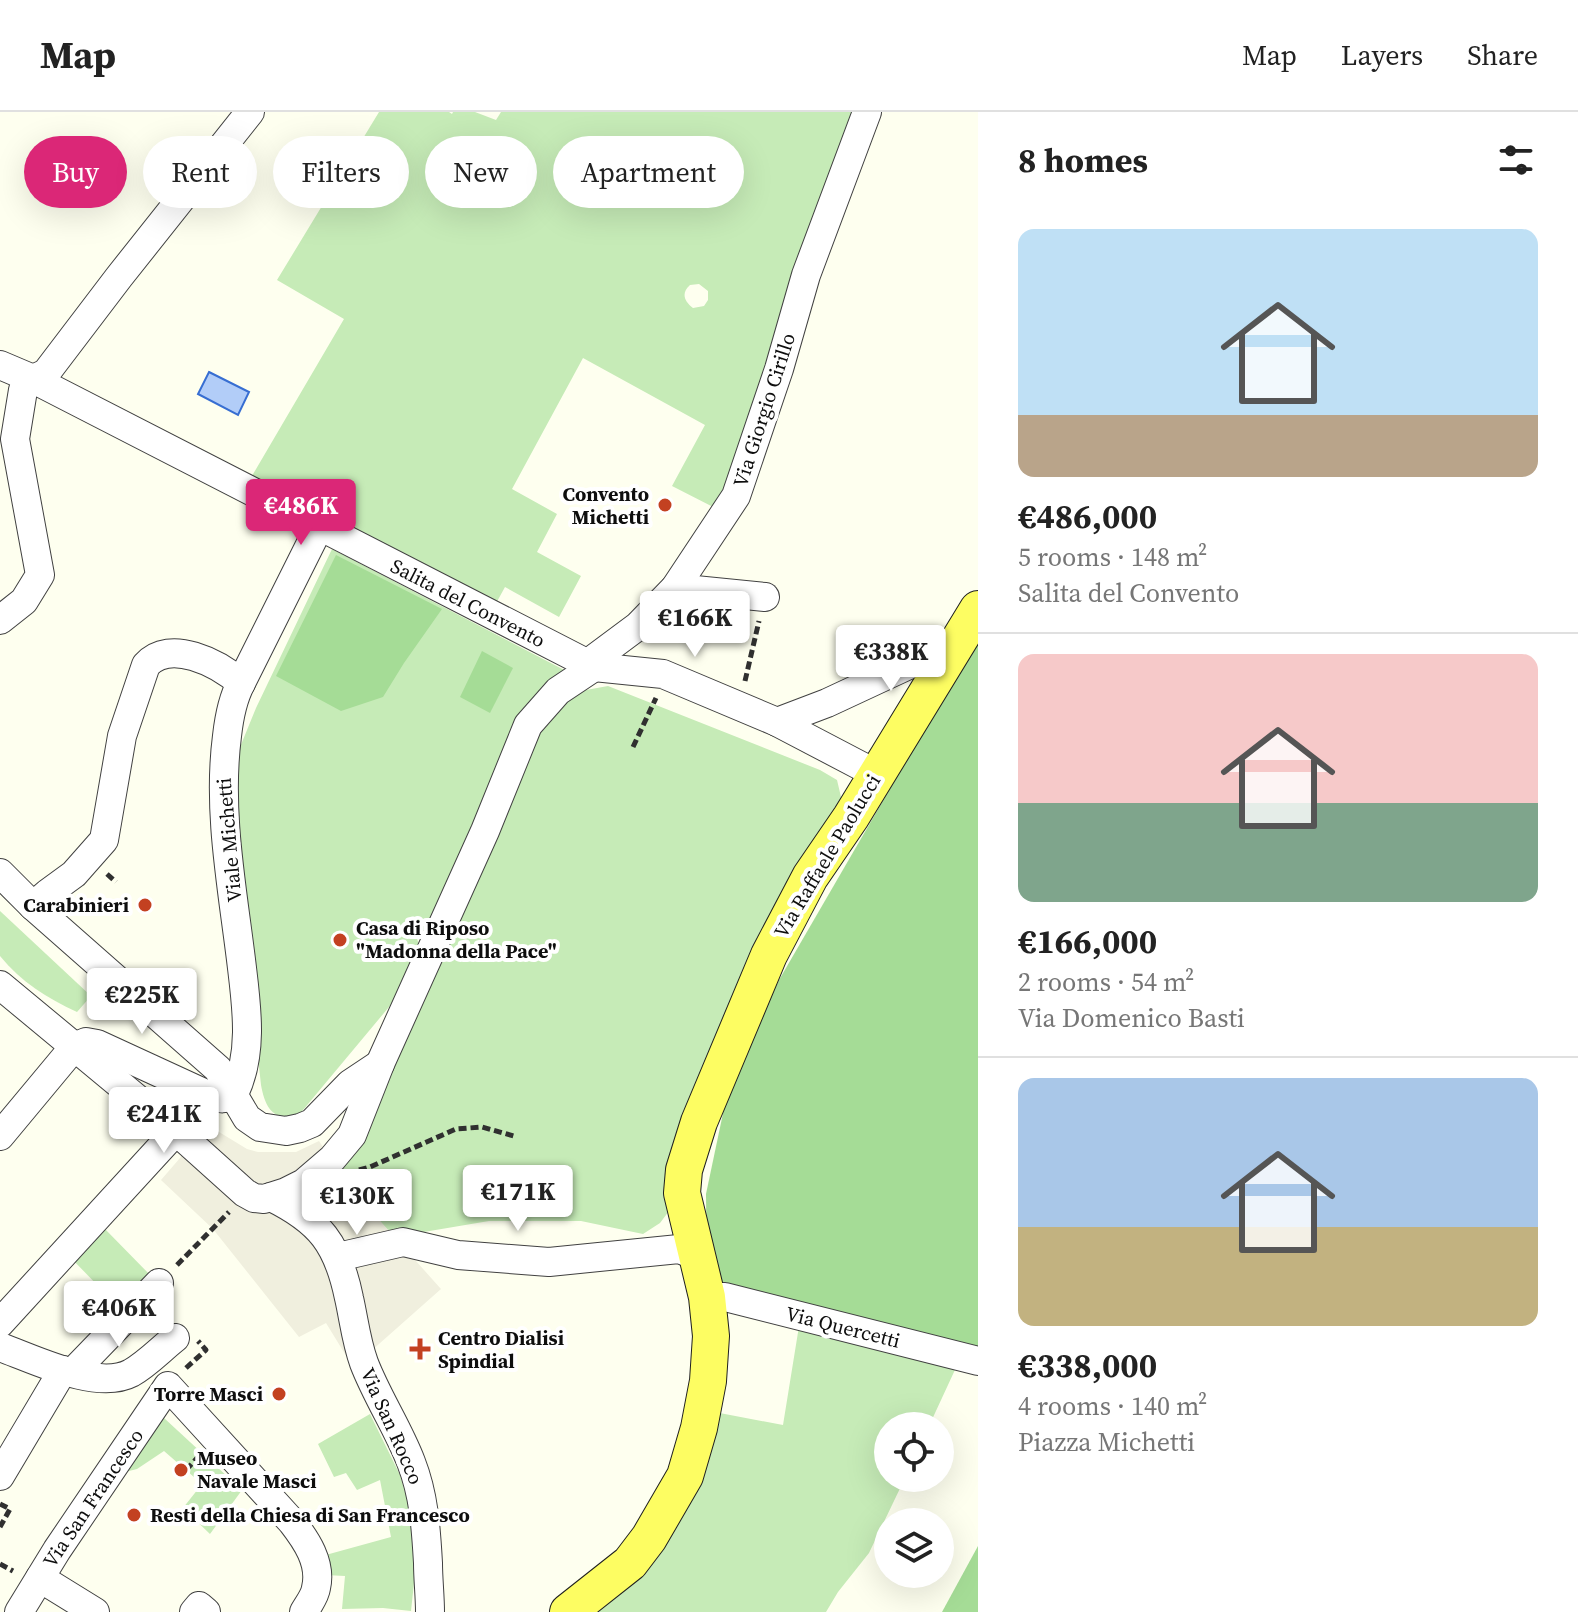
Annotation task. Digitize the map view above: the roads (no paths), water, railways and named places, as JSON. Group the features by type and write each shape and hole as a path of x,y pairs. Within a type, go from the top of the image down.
{"main road":[{"name":"Via Raffaele Paolucci","path":"697,1256 682,1193 684,1170 699,1122 769,955 810,877 851,817 978,609"},
{"path":"568,1612 630,1563 649,1538 685,1476 708,1381 711,1336 707,1297 697,1256"}],"street":[{"path":"0,620 24,601 40,575 15,439 23,390 33,379 46,373 250,112"},
{"name":"Via Giorgio Cirillo","path":"594,667 595,658 638,626 675,588 736,496 779,369 806,275 867,112"},
{"name":"Salita del Convento","path":"0,365 33,379 594,667"},
{"name":"Viale Michetti","path":"234,1094 244,1071 247,1050 245,992 224,819 223,768 234,697 319,527"},
{"path":"675,588 765,597"},
{"path":"777,722 827,703 958,642"},
{"path":"33,906 74,874 104,840 122,736 146,665 152,658 160,654 185,654 230,674 241,683"},
{"path":"0,985 176,1131 245,1193 254,1198 271,1197 304,1183 332,1159 352,1135 528,725 558,691 594,667 663,674 777,722 875,775"},
{"path":"0,873 33,906 218,1069 247,1118 260,1127 286,1131 312,1123 350,1084 380,1064"},
{"path":"0,1136 78,1044 91,1042 210,1096 221,1099 234,1094"},
{"path":"0,1323 176,1131"},
{"path":"271,1197 312,1221 338,1257 403,1242 458,1255 549,1262 679,1249 697,1256"},
{"name":"Via San Rocco","path":"338,1257 349,1297 355,1337 365,1366 411,1460 420,1487 425,1514 430,1612"},
{"path":"0,1476 68,1371 159,1283"},
{"name":"Via Quercetti","path":"707,1297 725,1297 978,1361"},
{"path":"0,1347 68,1371 107,1378 121,1377 134,1371 175,1338"},
{"name":"Via San Francesco","path":"19,1612 87,1504 168,1386 307,1542 316,1564 316,1588 304,1612"},
{"path":"40,1578 95,1612"},
{"path":"194,1612 199,1606 206,1612"}],"water":[{"path":"209,372 249,392 238,415 198,394"}],"place":[{"name":"Convento Michetti","path":"665,505"},
{"name":"Carabinieri","path":"145,905"},
{"name":"Casa di Riposo \"Madonna della Pace\"","path":"340,940"},
{"name":"Centro Dialisi Spindial","path":"420,1349"},
{"name":"Torre Masci","path":"279,1394"},
{"name":"Museo Navale Masci","path":"181,1470"},
{"name":"Resti della Chiesa di San Francesco","path":"134,1515"}]}
